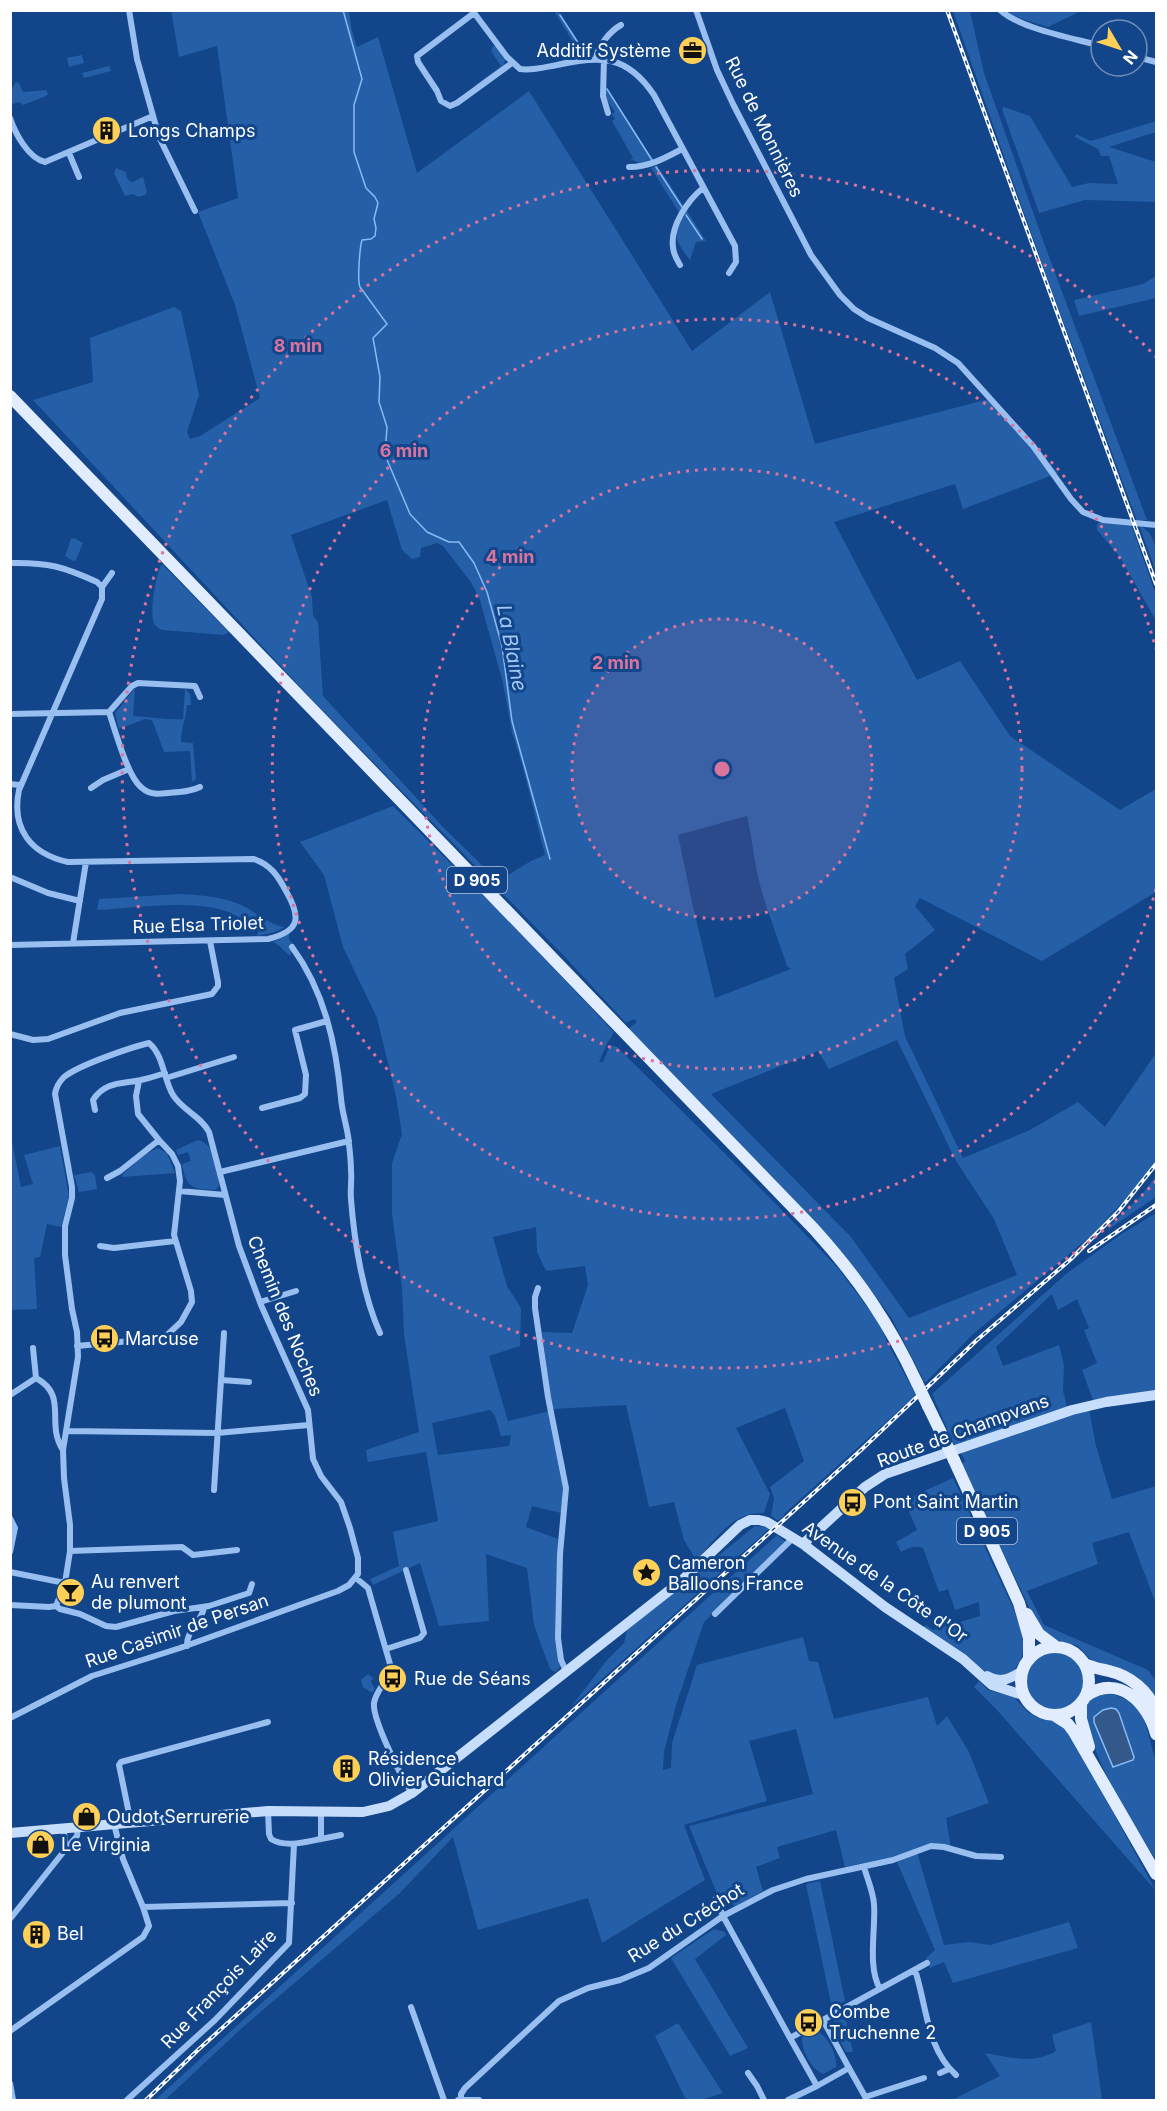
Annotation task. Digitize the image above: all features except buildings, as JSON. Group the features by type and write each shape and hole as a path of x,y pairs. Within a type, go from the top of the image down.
{"main road":[{"name":"D 905","path":"10,396 814,1229 855,1277 882,1315 917,1383 1019,1603 1039,1634 1055,1646"},
{"name":"Route de Champvans","path":"798,1541 865,1487 885,1474 1072,1410 1106,1401 1156,1395"},
{"name":"Avenue de la Côte d'Or","path":"566,1671 689,1574 740,1525 754,1520 772,1525 798,1541 885,1607 963,1659 992,1685 1023,1695"},
{"name":"D 905","path":"1019,1603 1029,1638 1029,1658"},
{"path":"1097,1771 1081,1719 1083,1700 1089,1678 1085,1664 1069,1649 1055,1646 1043,1648 1029,1658 1020,1680 1023,1695 1034,1708 1054,1715 1069,1712 1083,1700 1096,1690 1110,1688 1130,1694 1150,1714 1156,1734"},
{"path":"1085,1664 1131,1680 1149,1696 1156,1711"},
{"path":"10,1833 268,1811 371,1811 394,1804 412,1793 566,1671"},
{"name":"Avenue de la Côte d'Or","path":"976,1671 999,1681 1022,1671"},
{"path":"1054,1715 1072,1727 1156,1874"}],"street":[{"path":"129,10 134,46 153,116 165,152 195,211"},
{"name":"Rue de Monnières","path":"696,10 729,96 811,255 835,288 854,309 875,322 935,348 958,363 1033,446 1083,512 1103,520 1156,525"},
{"path":"1000,10 1018,22 1089,43"},
{"path":"512,63 458,103 450,106 441,101 418,62 417,56 473,12 512,63 520,69 537,69 584,58 596,58 622,65 645,81 735,246 736,262 729,273"},
{"path":"596,58 601,46 614,28 621,25"},
{"path":"604,60 603,96 608,113"},
{"path":"10,118 20,138 39,160 47,162 153,116"},
{"path":"629,167 651,165 682,149"},
{"path":"69,153 79,177"},
{"path":"680,266 673,248 675,225 696,194 703,188"},
{"path":"10,563 32,562 56,565 97,582 102,587 112,573"},
{"name":"Rue Elsa Triolet","path":"10,945 268,939 281,934 293,925 297,914 277,875 260,861 248,858 86,862 58,860 42,853 24,833 18,817 17,805 20,785 102,599 102,587"},
{"path":"10,714 109,712 127,690 138,683 195,686 200,697"},
{"path":"109,712 129,769 137,784 151,793 161,794 190,791 200,787"},
{"path":"92,788 103,780 129,769"},
{"path":"10,784 20,785"},
{"path":"74,943 86,862"},
{"path":"10,877 48,893 80,902"},
{"path":"10,1034 33,1040 48,1039 120,1013 212,994 218,982 210,941"},
{"path":"292,947 305,966 321,998 337,1060 341,1100 349,1142 352,1173 351,1199 358,1252 371,1308 380,1333"},
{"path":"262,1108 300,1098 305,1094 306,1075 295,1030 327,1021"},
{"name":"Chemin des Noches","path":"77,1346 77,1332 65,1255 65,1221 72,1192 56,1109 56,1089 63,1078 70,1073 147,1043 159,1055 174,1096 208,1129 239,1246 260,1302 308,1410 315,1465 339,1498 350,1528 359,1563 356,1578"},
{"path":"95,1110 93,1100 101,1089 125,1082 166,1076 234,1057"},
{"path":"56,1606 65,1582 70,1551 63,1450 78,1357 77,1346 152,1340 166,1336 176,1329 188,1312 193,1298 173,1229 179,1191 179,1174 175,1159 169,1150 138,1114 136,1096 139,1081"},
{"path":"107,1178 120,1171 159,1140"},
{"path":"220,1172 349,1142"},
{"path":"179,1191 225,1196"},
{"path":"100,1246 114,1248 175,1241"},
{"path":"538,1288 535,1308 548,1397 566,1488 560,1554 558,1638 560,1656 566,1671"},
{"path":"260,1302 296,1291"},
{"path":"214,1490 224,1333"},
{"path":"33,1348 36,1378"},
{"path":"36,1378 48,1386 52,1393 57,1438 63,1450"},
{"path":"10,1395 36,1378"},
{"path":"221,1380 249,1382"},
{"path":"67,1431 217,1433 309,1425"},
{"path":"10,1518 15,1528 10,1552"},
{"path":"715,1614 798,1541"},
{"path":"70,1551 182,1547 193,1555 237,1550"},
{"path":"386,1649 420,1638 424,1633 406,1570"},
{"path":"10,1572 65,1582"},
{"path":"356,1578 368,1588 390,1670 374,1707 386,1745 412,1793"},
{"name":"Rue Casimir de Persan","path":"10,1718 92,1676 187,1646 338,1591 356,1578"},
{"path":"10,1605 56,1606 110,1627 182,1609 204,1607 249,1593 252,1584"},
{"path":"187,1646 188,1637 202,1615 204,1607"},
{"path":"131,1823 119,1765 121,1762 268,1722"},
{"path":"268,1811 269,1834 271,1839 278,1843 294,1844 341,1834"},
{"path":"321,1811 321,1839"},
{"path":"10,2031 143,1937 149,1926 123,1859 114,1824"},
{"path":"10,1919 77,1836 78,1827"},
{"path":"64,1828 65,1850"},
{"name":"Rue François Laire","path":"127,2100 215,2020 289,1943 294,1844"},
{"name":"Rue du Créchot","path":"459,2100 465,2088 553,2005 567,1996 620,1980 649,1968 723,1916 773,1890 806,1879 892,1860 931,1846 944,1847 976,1856 1001,1857"},
{"path":"864,1867 874,1902 874,1950 876,1979 880,1989"},
{"path":"716,1898 723,1916 817,2086"},
{"path":"143,1907 292,1903"},
{"path":"790,2038 927,1963"},
{"path":"915,1970 921,1986 931,2036 937,2051 956,2075"},
{"path":"411,2007 444,2100"},
{"path":"822,2020 866,2098 924,2078"},
{"path":"790,2100 849,2068"},
{"path":"940,2073 949,2069"},
{"path":"748,2073 764,2100"},
{"path":"10,2083 13,2100"},
{"path":"459,2100 479,2100"}],"shaded area":[{"path":"171,10 349,11 357,47 378,37 417,173 529,91 692,351 770,292 815,444 993,398 1058,473 963,509 955,484 834,522 917,680 960,661 1010,736 1120,810 1156,789 1156,892 1042,961 920,898 915,906 935,930 905,954 908,969 894,978 905,1036 963,1158 1030,1130 1078,1102 1105,1127 1156,1053 1156,1160 1142,1181 1092,1235 972,1335 925,1383 891,1317 839,1249 628,1029 637,1022 634,1019 626,1023 564,956 315,703 33,400 93,382 90,338 174,307 181,311 199,395 187,432 190,439 200,436 260,398 235,305 198,212 238,198 217,46 179,57","holes":["387,500 402,550 412,559 420,557 421,548 437,543 443,546 470,581 479,597 503,683 512,732 545,855 498,881 443,827 323,696 318,622 313,616 312,597 291,535","747,816 762,892 787,966 791,969 715,998 678,835","897,1040 956,1161 994,1219 1017,1275 909,1318 851,1237 711,1094 818,1051 829,1069"]},
{"path":"554,11 558,11 582,47 586,46 590,51 578,56 575,52 578,50"},
{"path":"953,11 970,11 984,73 1044,243 1147,520 1137,521 1041,261"},
{"path":"1007,11 1081,11 1048,27 1013,16"},
{"path":"496,45 505,57 504,67 476,88 474,86 501,66 491,51"},
{"path":"82,55 84,63 69,67 67,58"},
{"path":"109,66 111,71 84,78 82,73"},
{"path":"16,82 19,83 23,92 46,90 48,94 23,105 20,102 12,104 11,90"},
{"path":"604,83 653,160 643,165 633,160 629,161 633,158 612,121 615,119 612,114 615,112 606,99"},
{"path":"1004,107 1030,116 1072,187 1089,183 1118,184 1109,156 1101,156 1098,149 1075,137 1076,134 1091,141 1156,121 1156,132 1109,147 1156,162 1156,202 1085,200 1039,213 1002,109"},
{"path":"657,165 685,208 680,214 651,168"},
{"path":"116,168 126,172 131,182 143,177 147,192 145,195 125,196 114,173"},
{"path":"687,211 706,241 696,242 690,260 676,236"},
{"path":"1156,276 1156,298 1079,316 1074,300 1143,284"},
{"path":"1101,522 1131,524 1156,595 1156,621 1120,557 1097,530 1097,524"},
{"path":"1139,525 1153,539 1156,551 1156,572"},
{"path":"74,538 83,543 76,560 73,561 65,556 71,539"},
{"path":"162,564 229,632 224,635 162,630 156,626 153,618 153,602"},
{"path":"135,688 133,716 183,719 185,689 190,694 191,705 187,705 181,742 193,743 196,779 192,782 190,751 164,752 152,720 145,719 119,729 115,713"},
{"path":"393,806 499,911 614,1032 599,1062 603,1062 610,1045 617,1047 837,1267 880,1324 887,1342 916,1395 778,1521 771,1516 774,1498 770,1487 804,1461 785,1408 736,1428 770,1494 764,1513 743,1517 734,1522 718,1535 696,1560 684,1540 674,1502 649,1507 626,1405 552,1409 542,1332 572,1333 588,1285 585,1266 546,1271 537,1252 536,1227 493,1237 507,1286 521,1308 520,1346 489,1356 508,1421 550,1411 563,1486 561,1513 532,1506 526,1527 558,1539 556,1619 560,1667 555,1672 550,1669 534,1625 527,1568 486,1554 489,1621 439,1626 420,1563 373,1585 370,1579 399,1566 393,1532 438,1521 426,1452 368,1462 366,1450 419,1432 404,1335 402,1288 392,1214 392,1163 402,1134 396,1096 377,1018 343,947 324,875 300,842","holes":["490,1410 495,1416 501,1436 511,1435 509,1446 438,1455 432,1423"]},
{"path":"178,894 209,896 231,901 274,924 285,927 257,936 259,929 231,913 201,906 165,905 97,910 99,899"},
{"path":"289,934 289,939 294,945 290,956 273,942"},
{"path":"11,1136 21,1187 33,1184 24,1155 60,1146 69,1197 61,1227 47,1224 40,1257 34,1258 37,1309 11,1310"},
{"path":"198,1140 209,1147 215,1159 219,1186 215,1190 196,1188 188,1183 182,1164 191,1161 188,1152 178,1155 176,1150"},
{"path":"158,1148 167,1153 175,1173 122,1177 139,1159"},
{"path":"92,1172 97,1189 79,1192 74,1175"},
{"path":"1156,1176 1156,1197 1109,1229 1108,1227 1140,1197"},
{"path":"1156,1213 1156,1392 1093,1400 1082,1370 1097,1363 1084,1330 1089,1328 1077,1299 1058,1310 1052,1294 996,1347 1003,1366 1059,1345 1064,1365 1063,1391 1067,1407 954,1445 932,1394 1066,1274 1120,1235"},
{"path":"1089,1409 1096,1446 1112,1499 1156,1486 1156,1598 1154,1599 1129,1532 1092,1543 1098,1564 1027,1591 1044,1625 1148,1670 1156,1681 1156,1699 1143,1683 1095,1664 1078,1646 1053,1639 1037,1624 961,1464 965,1461 961,1453"},
{"path":"953,1478 1015,1612 1021,1633 1023,1653 1021,1660 1014,1670 1002,1676 985,1671 973,1664 922,1627 926,1625 933,1630 980,1616 979,1602 955,1610 948,1589 939,1592 923,1548 914,1547 901,1552 896,1542 917,1530 904,1500"},
{"path":"755,1526 770,1528 571,1707 607,1660 624,1643 627,1630"},
{"path":"777,1535 786,1542 704,1622 676,1705 664,1752 663,1770 671,1768 672,1743 697,1665 803,1637 809,1661 818,1662 834,1719 928,1697 937,1726 947,1716 969,1752 989,1803 946,1818 951,1848 944,1846 845,1867 836,1830 777,1847 780,1858 756,1867 763,1891 735,1906 729,1902 720,1901 689,1826 813,1794 796,1729 749,1741 767,1801 684,1825 705,1880 602,1943 588,1898 478,1930 453,1837 400,1893 243,2027 165,2100 155,2100"},
{"path":"1055,1652 1071,1657 1079,1665 1084,1681 1079,1697 1071,1705 1055,1710 1039,1705 1031,1697 1026,1681 1031,1665 1039,1657"},
{"path":"368,1674 373,1678 371,1682 375,1689 372,1693 363,1687 361,1680"},
{"path":"979,1681 988,1690 1014,1697 1028,1712 1038,1718 1053,1720 1069,1732 1156,1891 997,1710 974,1687"},
{"path":"1109,1692 1129,1701 1143,1715 1156,1762 1156,1860 1104,1771 1090,1733 1085,1713 1086,1702"},
{"path":"1116,1709 1119,1713 1134,1757 1133,1760 1113,1767 1094,1722 1094,1717 1103,1710"},
{"path":"917,1852 944,1945 969,1942 990,1945 1069,1922 1078,1948 953,1983 944,1962 930,1968 926,1958 935,1950 897,1862"},
{"path":"820,1881 845,2001 832,2008 806,1884"},
{"path":"714,1929 725,1932 726,1935 695,1959 748,2048 730,2056 671,1958"},
{"path":"845,2014 853,2052 846,2052 833,2028 834,2020"},
{"path":"1091,2022 1102,2100 952,2100 1000,2076 985,2053 1021,2059 1039,2058 1056,2051 1052,2035"},
{"path":"678,2023 723,2093 701,2100 686,2100 655,2036"},
{"path":"816,2030 831,2046 836,2062 836,2067 823,2074 811,2064 802,2042 802,2037"}],"waterway":[{"name":"La Blaine","path":"343,10 362,79 354,105 354,152 366,188 378,203 374,219 375,236 362,240 359,278 360,287 387,324 373,338 380,377 379,402 387,427 385,455 410,514 427,532 449,542 459,542 474,563 487,592 502,646 512,721 550,859"},
{"path":"560,15 584,52"},
{"path":"607,89 652,160"},
{"path":"656,167 682,207"},
{"path":"686,215 702,239"}],"railway":[{"path":"947,10 1156,584"},
{"path":"146,2100 199,2049 860,1451 977,1340 1071,1259 1118,1212 1156,1164"},
{"path":"1089,1251 1156,1205"}],"place":[{"name":"Additif Système","path":"692,51"},
{"name":"Longs Champs","path":"107,131"},
{"name":"Marcuse","path":"104,1339"},
{"name":"Pont Saint Martin","path":"852,1502"},
{"name":"Cameron Balloons France","path":"647,1573"},
{"name":"Au renvert de plumont","path":"70,1592"},
{"name":"Rue de Séans","path":"393,1679"},
{"name":"Résidence Olivier Guichard","path":"347,1769"},
{"name":"Oudot Serrurerie","path":"86,1817"},
{"name":"Le Virginia","path":"40,1845"},
{"name":"Bel","path":"36,1934"},
{"name":"Combe Truchenne 2","path":"808,2022"}]}
